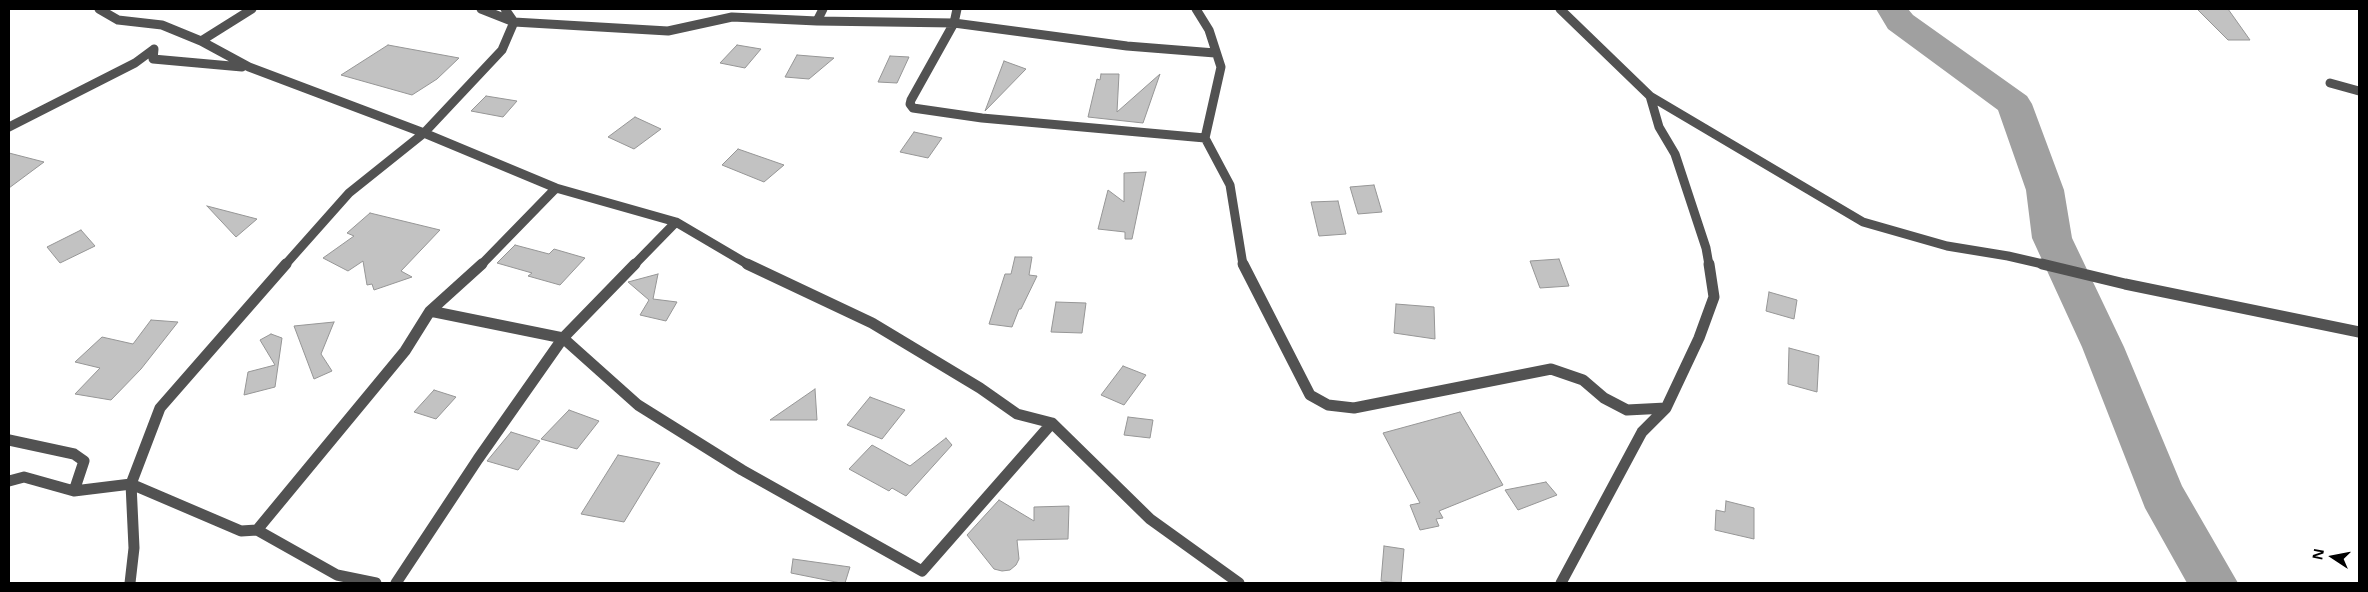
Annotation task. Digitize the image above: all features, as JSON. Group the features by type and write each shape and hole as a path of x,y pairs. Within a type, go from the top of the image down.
{"street":[{"path":"99,9 118,20 162,25 201,41 249,67 424,133 556,188 676,222 750,266 872,323 980,388 1017,414 1052,423 1150,518 1239,583"},
{"path":"201,41 252,9"},
{"path":"481,9 514,22 668,31 732,17 817,21 954,23 1127,46 1215,52"},
{"path":"505,9 514,22"},
{"path":"817,21 823,9"},
{"path":"957,9 954,23 911,100 910,104 913,108 991,119 1205,138"},
{"path":"1196,9 1210,30 1221,68 1205,138 1230,185 1243,267 1310,395 1328,405 1354,408 1551,369 1583,380 1604,398 1627,410 1666,408"},
{"path":"1560,9 1650,96 1863,222 1947,246 2008,256 2125,284 2359,332"},
{"path":"130,583 134,548 131,484 160,408 349,193 424,133 502,50 514,22"},
{"path":"9,127 135,63 154,49 153,58 249,67"},
{"path":"2330,83 2359,91"},
{"path":"1562,583 1642,432 1666,408 1699,338 1714,297 1706,248 1675,154 1659,127 1650,96"},
{"path":"257,530 406,351 430,311 489,258 556,188"},
{"path":"396,583 478,459 563,338 676,222"},
{"path":"430,311 563,338 638,405 750,475 922,572 1052,423"},
{"path":"9,440 74,454 84,461 74,491"},
{"path":"9,481 24,477 74,491 131,484 241,531 257,530 337,575 376,583"}],"building":[{"path":"2197,9 2228,9 2250,40 2228,40"},
{"path":"388,45 459,58 437,79 412,95 341,75"},
{"path":"737,45 761,49 745,68 720,63"},
{"path":"797,55 834,58 809,79 785,77"},
{"path":"890,56 909,57 897,83 878,82"},
{"path":"1004,61 1026,69 985,111"},
{"path":"1101,74 1119,74 1117,112 1160,74 1143,123 1088,117 1097,79 1100,80"},
{"path":"486,96 517,101 503,117 471,111"},
{"path":"635,117 661,129 634,149 608,137"},
{"path":"914,132 942,138 928,158 900,152"},
{"path":"738,149 784,165 764,182 722,165"},
{"path":"9,153 44,162 9,188"},
{"path":"1146,172 1132,239 1125,239 1125,232 1098,229 1108,190 1124,202 1124,173"},
{"path":"1374,185 1382,212 1358,214 1350,187"},
{"path":"1338,201 1346,234 1319,236 1311,202"},
{"path":"207,206 257,219 236,237"},
{"path":"370,213 440,230 401,271 412,277 374,290 372,284 367,285 363,261 348,271 323,258 354,236 347,233"},
{"path":"81,230 95,246 60,263 47,247"},
{"path":"515,245 549,254 554,249 585,258 560,285 528,276 532,273 497,263"},
{"path":"1015,257 1032,257 1029,275 1037,276 1021,309 1019,309 1012,327 989,324 1005,274 1011,274"},
{"path":"1559,259 1569,286 1540,288 1530,261"},
{"path":"658,274 653,299 677,302 666,321 640,315 649,300 628,282"},
{"path":"1769,292 1797,300 1794,319 1766,311"},
{"path":"1056,302 1086,303 1082,333 1051,332"},
{"path":"1396,304 1434,307 1435,339 1394,333"},
{"path":"151,320 178,322 141,369 111,400 75,394 100,368 75,362 102,337 133,344"},
{"path":"334,322 321,354 332,371 314,379 294,326"},
{"path":"271,334 282,338 275,387 244,395 248,372 275,365 260,340"},
{"path":"1789,348 1819,356 1817,392 1788,384"},
{"path":"1123,366 1146,375 1124,405 1101,395"},
{"path":"815,389 817,420 770,420"},
{"path":"434,390 456,397 436,419 414,412"},
{"path":"870,397 905,410 882,439 847,425"},
{"path":"569,410 599,421 577,449 541,439"},
{"path":"1460,412 1503,485 1439,511 1443,518 1436,519 1439,526 1420,530 1410,505 1420,503 1383,433"},
{"path":"1128,417 1153,420 1150,438 1124,435"},
{"path":"511,432 540,441 518,470 487,461"},
{"path":"946,438 952,445 906,496 892,488 889,491 849,469 872,445 910,466"},
{"path":"618,455 660,463 624,522 581,514"},
{"path":"1546,482 1557,495 1518,510 1505,490"},
{"path":"999,500 1034,521 1034,507 1069,506 1068,539 1017,540 1019,559 1016,565 1010,570 994,569 967,535"},
{"path":"1726,501 1754,508 1754,539 1715,530 1716,510 1725,512"},
{"path":"1384,546 1404,549 1401,583 1381,581"},
{"path":"793,559 850,567 845,583 841,583 791,573"}],"waterway":[{"path":"1892,9 1900,22 2014,104 2045,190 2052,238 2103,347 2162,494 2213,583"}]}
